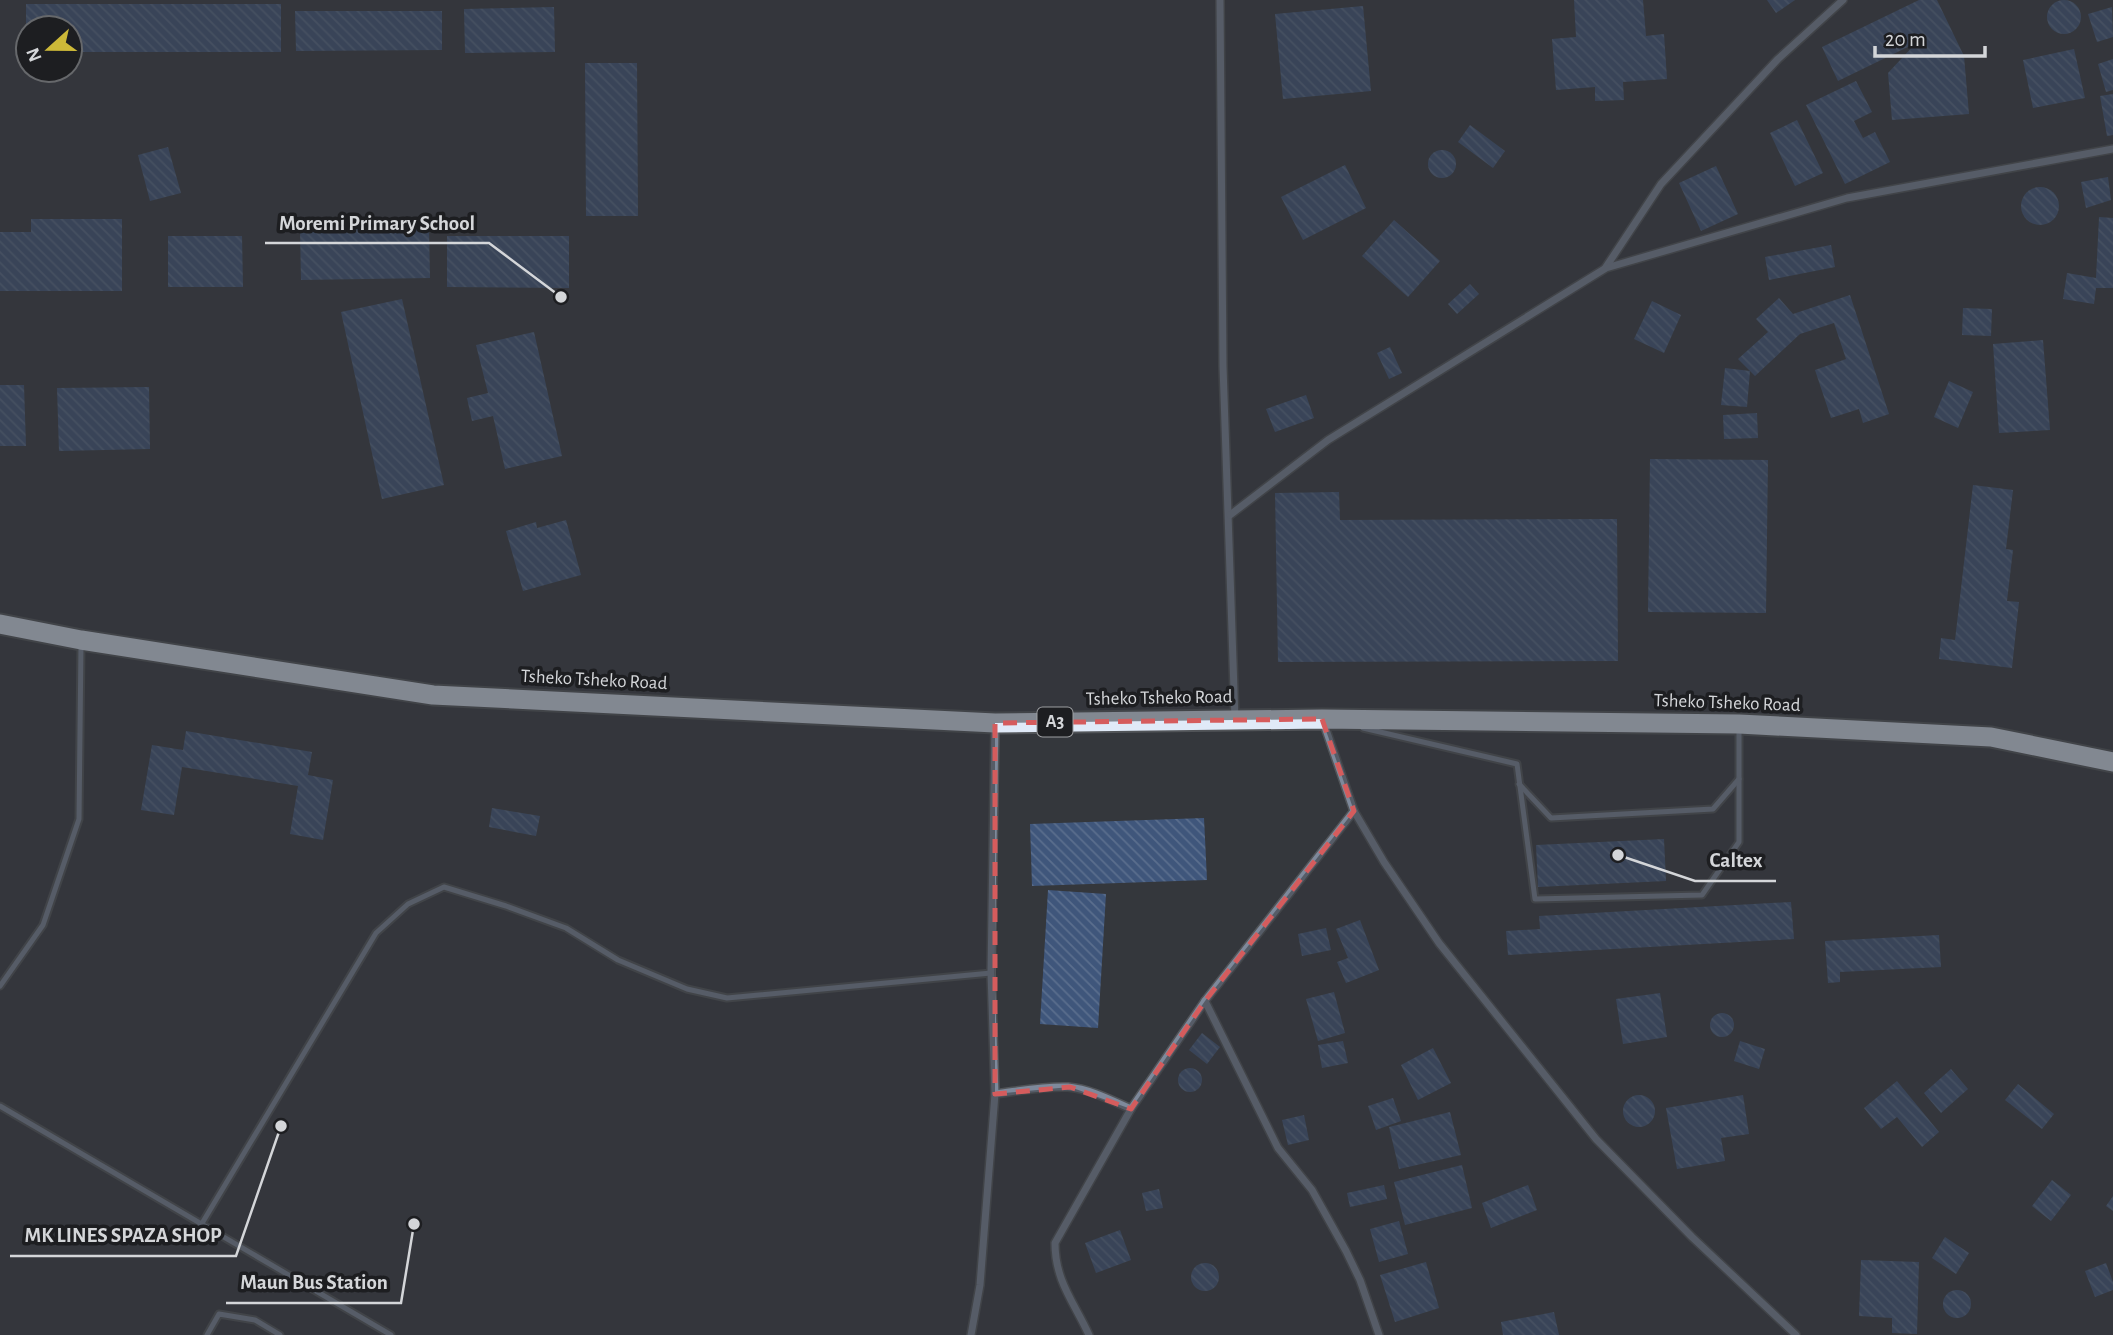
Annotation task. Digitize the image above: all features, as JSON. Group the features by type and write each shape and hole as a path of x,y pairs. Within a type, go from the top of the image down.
{"highway":[{"name":"Tsheko Tsheko Road","path":"0,624 433,695 995,723 1322,719 1739,724 1991,737 2113,762"}],"street":[{"path":"1220,0 1223,366 1236,720"},
{"path":"1606,268 1661,184 1778,59 1843,0"},
{"path":"1230,515 1328,440 1606,268 1847,198 2113,149"},
{"path":"1322,719 1354,811 1384,862 1439,943 1595,1139 1692,1237 1796,1335"},
{"path":"971,1335 980,1285 995,1094 991,973 995,723"},
{"path":"1089,1335 1064,1288 1055,1262 1055,1243 1131,1109 1205,1001 1354,811"},
{"path":"1205,1001 1278,1148 1312,1190 1346,1251 1360,1280 1379,1335"},
{"path":"995,1094 1035,1088 1070,1087 1131,1109"}],"lane":[{"path":"0,986 43,925 79,819 81,639"},
{"path":"1322,719 1517,764 1535,900 1702,895 1740,842 1739,724"},
{"path":"1519,784 1550,818 1713,809 1739,779"},
{"path":"201,1226 376,933 408,904 444,887 566,928 618,960 687,989 727,998 991,973"},
{"path":"0,1107 391,1335"},
{"path":"207,1335 219,1314 255,1320 280,1335"}],"highlighted area":[{"path":"1322,719 1354,811 1205,1001 1131,1109 1070,1087 995,1094 995,723"}],"building":[{"path":"1574,0 1643,0 1646,36 1664,34 1667,79 1623,82 1624,100 1595,101 1595,87 1556,90 1552,39 1576,37"},
{"path":"1767,0 1795,0 1776,13"},
{"path":"1919,0 1937,0 1964,56 1969,114 1892,120 1888,73 1916,43 1838,81 1822,47"},
{"path":"2064,0 2076,5 2081,17 2076,29 2064,34 2052,29 2047,17 2052,5"},
{"path":"26,4 281,4 281,52 84,52 84,14 26,14"},
{"path":"1363,6 1371,91 1283,99 1275,14"},
{"path":"554,7 555,52 465,53 464,9"},
{"path":"2112,7 2113,37 2097,42 2088,14"},
{"path":"295,11 442,11 442,50 296,51"},
{"path":"2074,49 2085,98 2033,108 2023,60"},
{"path":"2113,59 2113,90 2106,92 2098,64"},
{"path":"585,63 637,63 638,216 586,216"},
{"path":"1856,81 1872,112 1854,121 1863,138 1875,132 1890,162 1845,184 1806,105"},
{"path":"2113,94 2113,135 2107,136 2100,96"},
{"path":"1797,120 1823,173 1795,186 1770,133"},
{"path":"1470,125 1505,151 1493,168 1458,142"},
{"path":"168,147 181,193 150,201 138,155"},
{"path":"1442,150 1452,154 1456,164 1452,174 1442,178 1432,174 1428,164 1432,154"},
{"path":"1345,165 1366,208 1303,240 1281,197"},
{"path":"1716,166 1738,214 1701,231 1679,183"},
{"path":"2108,177 2111,200 2086,208 2081,182"},
{"path":"2040,187 2053,193 2059,206 2053,219 2040,225 2027,219 2021,206 2027,193"},
{"path":"2099,217 2113,218 2113,288 2096,288 2094,304 2063,299 2067,273 2096,278"},
{"path":"31,219 122,219 122,291 0,291 0,232 31,232"},
{"path":"1394,220 1440,261 1408,297 1362,256"},
{"path":"429,227 430,278 301,280 300,230"},
{"path":"168,236 242,236 243,287 168,287"},
{"path":"447,236 569,236 569,288 447,287"},
{"path":"1831,245 1835,267 1769,280 1765,257"},
{"path":"1470,284 1479,294 1457,314 1448,304"},
{"path":"1850,295 1889,414 1863,423 1859,409 1831,418 1815,370 1846,359 1834,323 1800,334 1755,376 1738,359 1768,332 1756,319 1779,298 1793,314"},
{"path":"402,299 444,485 382,499 341,312"},
{"path":"1652,301 1681,315 1664,353 1634,339"},
{"path":"1963,308 1992,309 1991,336 1962,335"},
{"path":"534,332 562,456 505,469 493,416 472,421 467,398 488,393 476,345"},
{"path":"2043,340 2050,430 1999,433 1993,344"},
{"path":"1390,347 1402,373 1389,379 1377,353"},
{"path":"1725,368 1750,371 1747,407 1721,405"},
{"path":"1949,381 1973,392 1958,428 1934,417"},
{"path":"0,385 24,385 26,446 0,446"},
{"path":"149,387 150,449 59,451 57,388"},
{"path":"1306,395 1314,418 1275,432 1266,409"},
{"path":"1757,413 1758,438 1724,439 1723,415"},
{"path":"1650,459 1768,460 1766,613 1648,612"},
{"path":"1973,485 2013,490 2006,549 2013,550 2007,601 2019,602 2012,668 1939,659 1941,638 1955,640"},
{"path":"1339,492 1340,520 1617,519 1618,661 1278,662 1275,493"},
{"path":"566,520 581,575 523,591 506,531 536,522 537,528"},
{"path":"186,731 312,752 308,775 333,780 323,840 290,834 298,786 182,767 174,815 141,810 152,745 183,750"},
{"path":"492,808 540,816 536,836 489,827"},
{"path":"1204,818 1207,880 1032,886 1030,824"},
{"path":"1664,839 1666,881 1538,887 1536,845"},
{"path":"1048,890 1106,894 1098,1028 1040,1024"},
{"path":"1791,902 1794,939 1508,955 1506,931 1540,929 1539,916"},
{"path":"1360,920 1379,970 1346,983 1337,962 1348,958 1336,929"},
{"path":"1326,928 1331,950 1302,956 1298,934"},
{"path":"1939,935 1941,967 1840,972 1840,982 1828,983 1825,941"},
{"path":"1334,992 1345,1033 1318,1041 1306,999"},
{"path":"1660,993 1667,1037 1623,1044 1616,999"},
{"path":"1722,1013 1730,1017 1734,1025 1730,1033 1722,1037 1714,1033 1710,1025 1714,1017"},
{"path":"1202,1033 1220,1047 1207,1064 1189,1050"},
{"path":"1343,1041 1348,1063 1322,1068 1318,1045"},
{"path":"1740,1041 1765,1049 1759,1069 1734,1061"},
{"path":"1433,1048 1451,1083 1418,1100 1401,1065"},
{"path":"1190,1068 1199,1071 1202,1080 1199,1089 1190,1092 1181,1089 1178,1080 1181,1071"},
{"path":"1951,1069 1968,1089 1941,1113 1924,1093"},
{"path":"1897,1081 1939,1132 1922,1147 1897,1117 1881,1129 1864,1108"},
{"path":"2018,1084 2054,1114 2042,1129 2005,1100"},
{"path":"1639,1095 1650,1100 1655,1111 1650,1122 1639,1127 1628,1122 1623,1111 1628,1100"},
{"path":"1743,1095 1749,1134 1721,1138 1725,1161 1677,1169 1666,1108"},
{"path":"1393,1098 1401,1121 1376,1130 1368,1106"},
{"path":"1450,1112 1461,1155 1399,1169 1389,1127"},
{"path":"1304,1115 1309,1140 1288,1145 1282,1120"},
{"path":"1462,1165 1472,1208 1405,1225 1394,1182"},
{"path":"2052,1180 2071,1195 2051,1221 2032,1206"},
{"path":"1384,1185 1387,1199 1350,1207 1347,1193"},
{"path":"1528,1185 1537,1210 1491,1228 1482,1203"},
{"path":"1159,1189 1163,1208 1146,1211 1142,1193"},
{"path":"2113,1196 2113,1211 2106,1206"},
{"path":"1399,1221 1408,1254 1379,1262 1370,1229"},
{"path":"1120,1230 1131,1260 1096,1273 1085,1243"},
{"path":"1945,1237 1969,1253 1956,1274 1932,1258"},
{"path":"1861,1260 1919,1262 1917,1334 1892,1333 1892,1318 1859,1316"},
{"path":"1426,1262 1439,1308 1395,1322 1380,1275"},
{"path":"1205,1263 1215,1267 1219,1277 1215,1287 1205,1291 1195,1287 1191,1277 1195,1267"},
{"path":"2106,1263 2113,1290 2095,1297 2085,1271"},
{"path":"1957,1290 1967,1294 1971,1304 1967,1314 1957,1318 1947,1314 1943,1304 1947,1294"},
{"path":"1554,1312 1559,1335 1503,1335 1501,1322"}],"place":[{"name":"Moremi Primary School","path":"561,297"},
{"name":"Caltex","path":"1618,855"},
{"name":"MK LINES SPAZA SHOP","path":"281,1126"},
{"name":"Maun Bus Station","path":"414,1224"}]}
